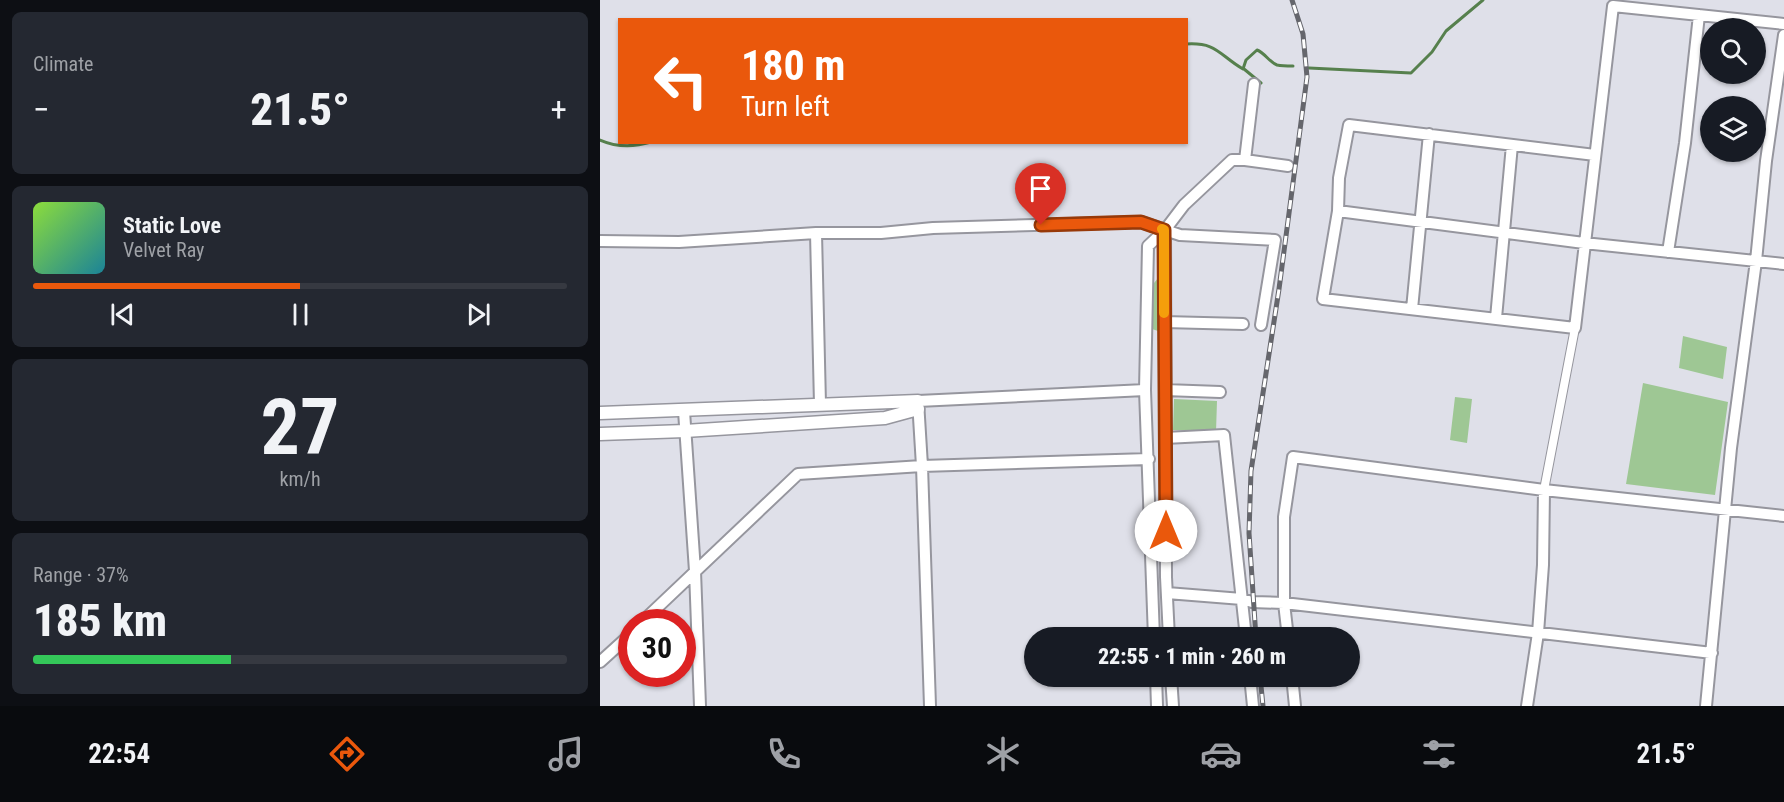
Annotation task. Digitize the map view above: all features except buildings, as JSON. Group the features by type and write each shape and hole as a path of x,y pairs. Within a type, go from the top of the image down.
{"street":[{"path":"1527,706 1538,633 1543,565 1544,490 1575,328 1613,6 1784,24"},
{"path":"1668,252 1700,15"},
{"path":"1706,706 1724,510 1756,261 1766,161 1784,35"},
{"path":"1245,160 1254,84"},
{"path":"1575,328 1323,299 1338,211 1339,178 1349,125 1594,155"},
{"path":"1412,309 1429,134"},
{"path":"1496,318 1512,145"},
{"path":"1154,627 1145,390 1148,246 1184,205 1232,160 1288,166"},
{"path":"1338,211 1584,243 1784,264"},
{"path":"600,241 679,242 816,233 881,233 933,228 1141,222 1180,235 1275,240 1261,325"},
{"path":"1164,230 1169,627"},
{"path":"816,233 820,404"},
{"path":"1164,322 1243,324"},
{"path":"600,413 820,404 918,405 1145,390"},
{"path":"1165,390 1220,392"},
{"path":"600,434 885,418 918,405"},
{"path":"918,405 930,706"},
{"path":"684,411 695,571 700,706"},
{"path":"1165,438 1224,435 1245,627"},
{"path":"1287,627 1284,603 1284,517 1293,457 1544,490 1784,516"},
{"path":"656,609 798,474 922,466 1149,459"},
{"path":"1167,593 1284,603 1712,653"},
{"path":"600,662 618,646"},
{"path":"1156,687 1157,706"},
{"path":"1172,687 1173,706"},
{"path":"1251,687 1253,706"},
{"path":"1293,687 1295,706"}],"green space":[{"path":"1158,278 1160,281 1158,331 1152,329 1154,283"},
{"path":"1683,336 1727,347 1723,379 1679,368"},
{"path":"1643,383 1728,402 1715,495 1626,484"},
{"path":"1455,397 1472,399 1467,443 1450,440"},
{"path":"1174,399 1217,401 1216,432 1173,430"}],"waterway":[{"path":"1309,68 1411,73 1432,52 1446,31 1483,0"},
{"path":"1188,44 1211,47 1243,69 1246,60 1257,50 1277,65 1293,66"},
{"path":"1244,69 1261,83"},
{"path":"600,140 612,144 642,144"}],"railway":[{"path":"1255,627 1249,533 1251,471 1279,289 1307,77 1303,34 1292,0"},
{"path":"1261,687 1263,706"}],"slow traffic":[{"path":"1162,229 1164,230 1164,313"}],"route":[{"path":"1041,225 1141,222 1164,230 1166,531"}]}
